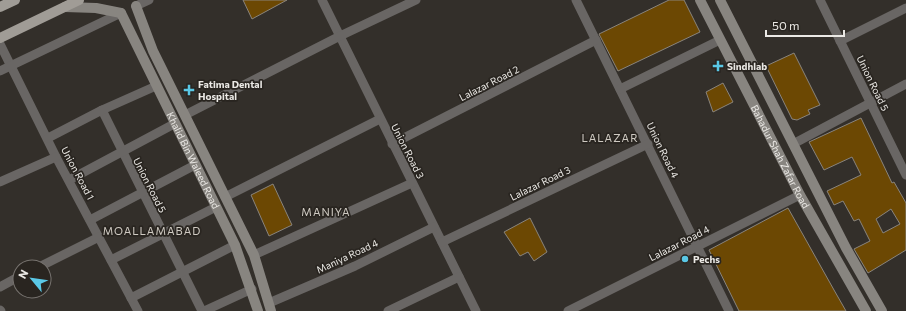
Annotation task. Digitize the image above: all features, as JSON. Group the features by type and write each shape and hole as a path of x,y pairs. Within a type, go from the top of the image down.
{"main road":[{"path":"0,7 15,0"},
{"path":"0,38 79,0"},
{"name":"Bahadur Shah Zafar Road","path":"700,0 800,195 866,311"},
{"name":"Bahadur Shah Zafar Road","path":"720,0 846,248 882,311"},
{"path":"65,7 96,8 121,13 137,3"},
{"name":"Khalid Bin Waleed Road","path":"137,3 153,51 254,255 270,307"},
{"name":"Khalid Bin Waleed Road","path":"121,13 141,57 235,245 252,289 258,311"},
{"path":"141,57 153,51"}],"street":[{"path":"137,3 148,0"},
{"name":"Union Road 3","path":"322,0 476,311"},
{"path":"185,115 340,36 416,0"},
{"name":"Union Road 4","path":"576,0 729,311"},
{"name":"Union Road 5","path":"820,0 870,102 902,157 906,175"},
{"path":"840,41 906,8"},
{"path":"0,71 121,13"},
{"name":"Lalazar Road 2","path":"392,144 596,40"},
{"path":"620,89 720,40"},
{"name":"Union Road 1","path":"0,44 48,138 56,157 138,311"},
{"path":"793,144 906,84"},
{"path":"48,138 102,110 156,86"},
{"name":"Union Road 5","path":"102,110 141,192 203,311"},
{"path":"225,197 380,119"},
{"path":"69,180 174,124"},
{"name":"Lalazar Road 3","path":"442,242 648,144"},
{"path":"0,182 56,157"},
{"path":"90,220 195,165"},
{"path":"254,255 412,183"},
{"name":"Lalazar Road 4","path":"568,311 800,195"},
{"path":"111,260 216,207"},
{"name":"Maniya Road 4","path":"270,307 434,227"},
{"path":"52,260 99,236"},
{"path":"132,298 235,245"},
{"path":"388,311 459,277"},
{"path":"0,286 12,280"},
{"path":"203,311 252,289"}],"building":[{"path":"243,0 287,0 252,19"},
{"path":"669,0 684,0 700,32 618,71 599,34"},
{"path":"794,53 820,105 808,110 810,114 797,120 792,119 766,66"},
{"path":"723,83 733,102 713,112 706,92"},
{"path":"861,118 892,183 894,182 906,203 906,250 868,273 854,249 870,241 859,219 854,221 843,201 834,205 827,191 861,175 852,157 824,170 809,142","holes":["891,209 900,224 883,233 876,219"]},
{"path":"273,184 292,225 269,236 251,195"},
{"path":"788,208 846,311 739,311 709,250"},
{"path":"530,218 547,252 534,261 528,252 520,256 504,232"}],"place":[{"name":"Sindhlab","path":"718,66"},
{"name":"Fatima Dental Hospital","path":"189,90"},
{"name":"Pechs","path":"685,259"}],"district":[{"name":"LALAZAR","path":"610,137"},
{"name":"MANIYA","path":"326,211"},
{"name":"MOALLAMABAD","path":"152,230"}]}
